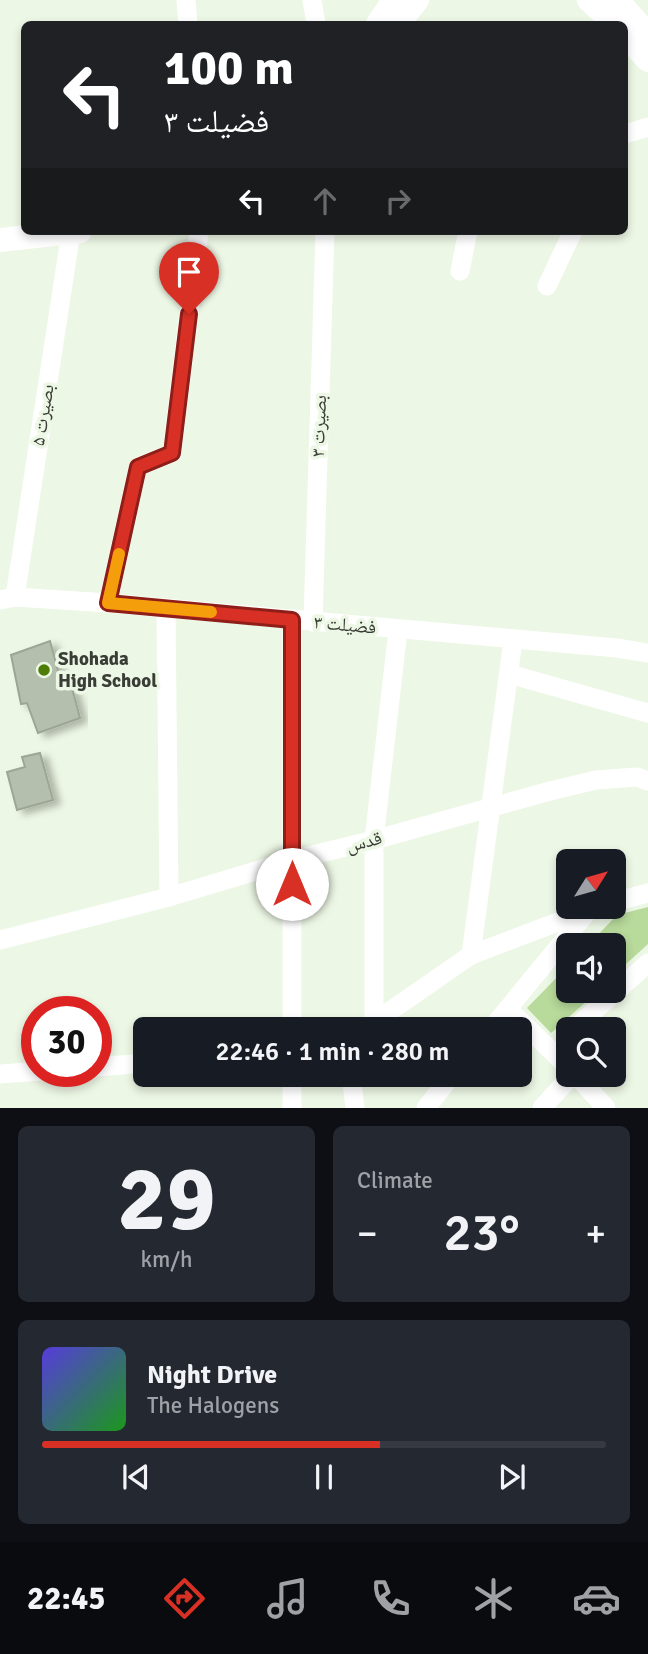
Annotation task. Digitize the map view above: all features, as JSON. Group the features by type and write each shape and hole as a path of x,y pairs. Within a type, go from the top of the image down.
{"main road":[{"path":"380,21 394,0"},
{"path":"400,21 417,0"},
{"path":"589,0 612,21"},
{"path":"617,0 648,35"},
{"path":"628,38 648,60"},
{"path":"0,226 21,222"},
{"path":"0,240 47,235"}],"street":[{"path":"187,0 188,21"},
{"path":"312,0 316,21"},
{"path":"628,133 648,127"},
{"name":"بصیرت ۵","path":"8,598 74,235"},
{"path":"108,603 138,467 172,453 199,235"},
{"name":"بصیرت ۳","path":"313,622 325,235"},
{"path":"460,271 467,235"},
{"path":"547,286 571,235"},
{"name":"فضیلت ۳","path":"8,598 108,603 647,651"},
{"path":"166,608 169,897"},
{"path":"292,620 292,1017"},
{"path":"369,1017 374,840 398,630"},
{"path":"471,954 513,640"},
{"path":"509,674 648,713"},
{"name":"قدس","path":"0,940 169,897 292,860 596,780 637,777 648,781"},
{"path":"626,899 648,893"},
{"path":"382,1017 471,954 565,919"},
{"path":"501,1017 586,919"},
{"path":"588,1017 648,963"},
{"path":"508,1009 556,1055"},
{"path":"551,1050 556,1046"},
{"path":"112,1066 133,1064"},
{"path":"0,1074 21,1072"},
{"path":"292,1087 292,1108"},
{"path":"353,1087 355,1108"},
{"path":"426,1108 443,1087"},
{"path":"542,1108 562,1087"},
{"path":"586,1087 606,1108"}],"green space":[{"path":"648,907 648,944 626,964 626,933 600,933 613,919 626,919 626,913"},
{"path":"556,978 556,1003 585,1003 569,1017 556,1017 556,1029 551,1033 527,1008"}],"building":[{"path":"50,641 63,689 72,688 80,718 38,733 27,703 21,704 11,655"},
{"path":"40,753 53,800 17,810 7,772 25,767 22,757"}],"slow traffic":[{"path":"119,554 108,603 211,612"}],"place":[{"name":"Shohada High School","path":"44,670"}],"route":[{"path":"189,314 172,453 138,467 108,603 292,620 292,884"}]}
